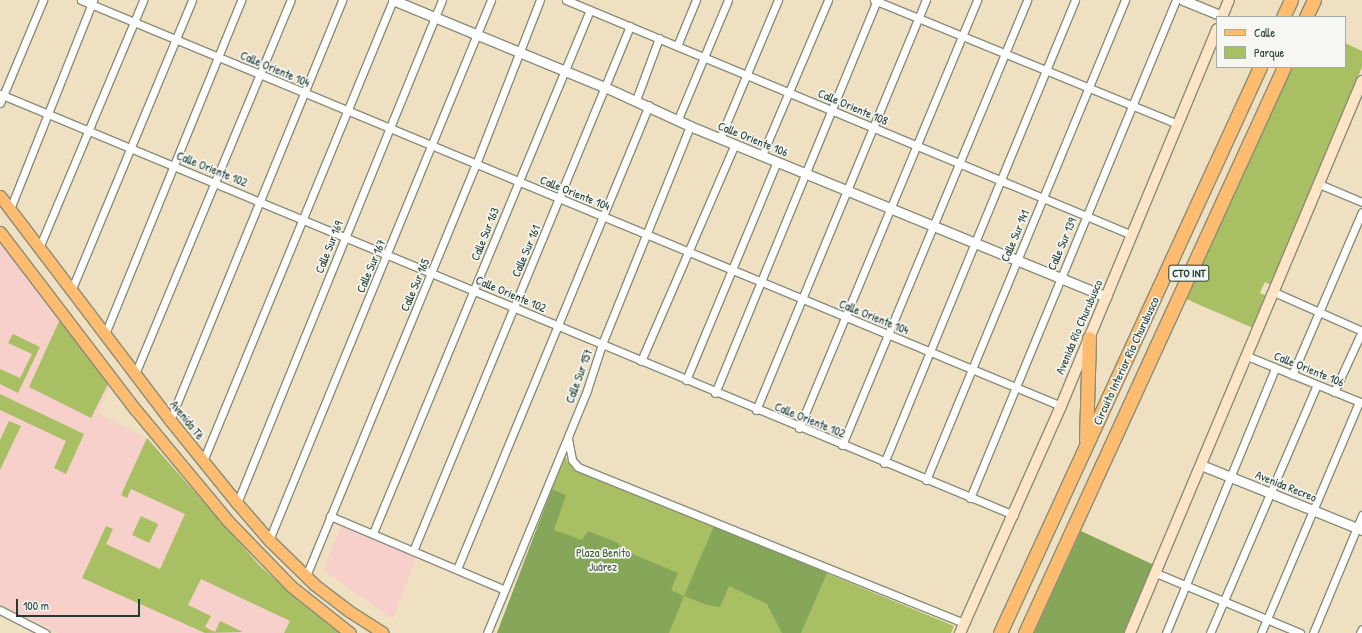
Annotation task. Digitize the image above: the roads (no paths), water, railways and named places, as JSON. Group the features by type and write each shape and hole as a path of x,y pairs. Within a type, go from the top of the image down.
{"highway":[{"path":"1283,16 1291,0"},
{"path":"1306,16 1314,0"},
{"name":"Circuito Interior Río Churubusco","path":"1000,633 1260,68"},
{"name":"Circuito Interior Río Churubusco","path":"1025,633 1284,68"},
{"path":"1084,452 1089,338"}],"main road":[{"path":"1222,16 1229,0"},
{"name":"Avenida Río Churubusco","path":"960,633 1014,515 1216,31"},
{"path":"1130,633 1202,465 1362,81"},
{"name":"Avenida Té","path":"0,196 170,420 269,540 306,576 348,611 383,633"},
{"path":"0,232 136,409 227,520 292,587 350,633"}],"street":[{"path":"1,97 43,0"},
{"name":"Calle Oriente 104","path":"81,0 92,2 134,22 260,75 1060,406"},
{"path":"39,248 143,0"},
{"path":"71,291 192,0"},
{"path":"105,334 172,165 241,0"},
{"path":"135,374 291,0"},
{"path":"170,420 342,0"},
{"path":"204,461 349,112 393,0"},
{"name":"Calle Oriente 106","path":"393,0 636,100 690,126 1106,297"},
{"name":"Calle Sur 169","path":"237,503 442,0"},
{"name":"Calle Sur 167","path":"269,540 479,35 491,0"},
{"name":"Calle Sur 165","path":"306,576 432,273 540,0"},
{"path":"677,46 696,0"},
{"path":"678,119 728,0"},
{"path":"720,138 778,0"},
{"path":"762,155 828,0"},
{"path":"715,393 876,0 1046,72 1178,124"},
{"path":"756,410 803,300 926,0"},
{"path":"799,428 846,317 915,145 977,0"},
{"path":"842,445 931,226 1026,0"},
{"path":"884,463 1075,0"},
{"name":"Calle Sur 141","path":"926,480 1125,0"},
{"name":"Calle Sur 139","path":"970,498 1059,278 1176,0"},
{"path":"1183,0 1220,16"},
{"name":"Calle Oriente 108","path":"570,1 1132,235"},
{"path":"10,208 46,114 92,2"},
{"name":"Calle Sur 163","path":"373,533 590,10"},
{"name":"Calle Sur 161","path":"413,550 607,88 630,26"},
{"path":"636,100 659,38"},
{"name":"Calle Oriente 102","path":"1,97 216,182 303,220 558,325 715,393 1014,515"},
{"path":"457,569 649,106"},
{"name":"Calle Sur 157","path":"487,633 503,589 568,437 602,344 690,126"},
{"path":"641,361 735,144"},
{"path":"686,380 777,161"},
{"path":"1319,184 1362,202"},
{"path":"1292,375 1362,212"},
{"path":"1274,292 1362,331 1334,392"},
{"name":"Calle Oriente 106","path":"1247,356 1317,386 1360,402"},
{"path":"1166,633 1275,368"},
{"path":"1210,633 1225,602 1317,386"},
{"path":"1261,633 1360,402"},
{"path":"568,437 572,460 578,467 964,623"},
{"name":"Avenida Recreo","path":"1202,465 1359,529"},
{"path":"1313,633 1359,529 1362,515"},
{"path":"330,516 503,589"},
{"path":"1156,573 1300,633"},
{"path":"0,610 31,630 45,633"},
{"path":"1360,633 1362,628"}],"park label":[{"name":"Plaza Benito Juárez","path":"603,560"}]}
